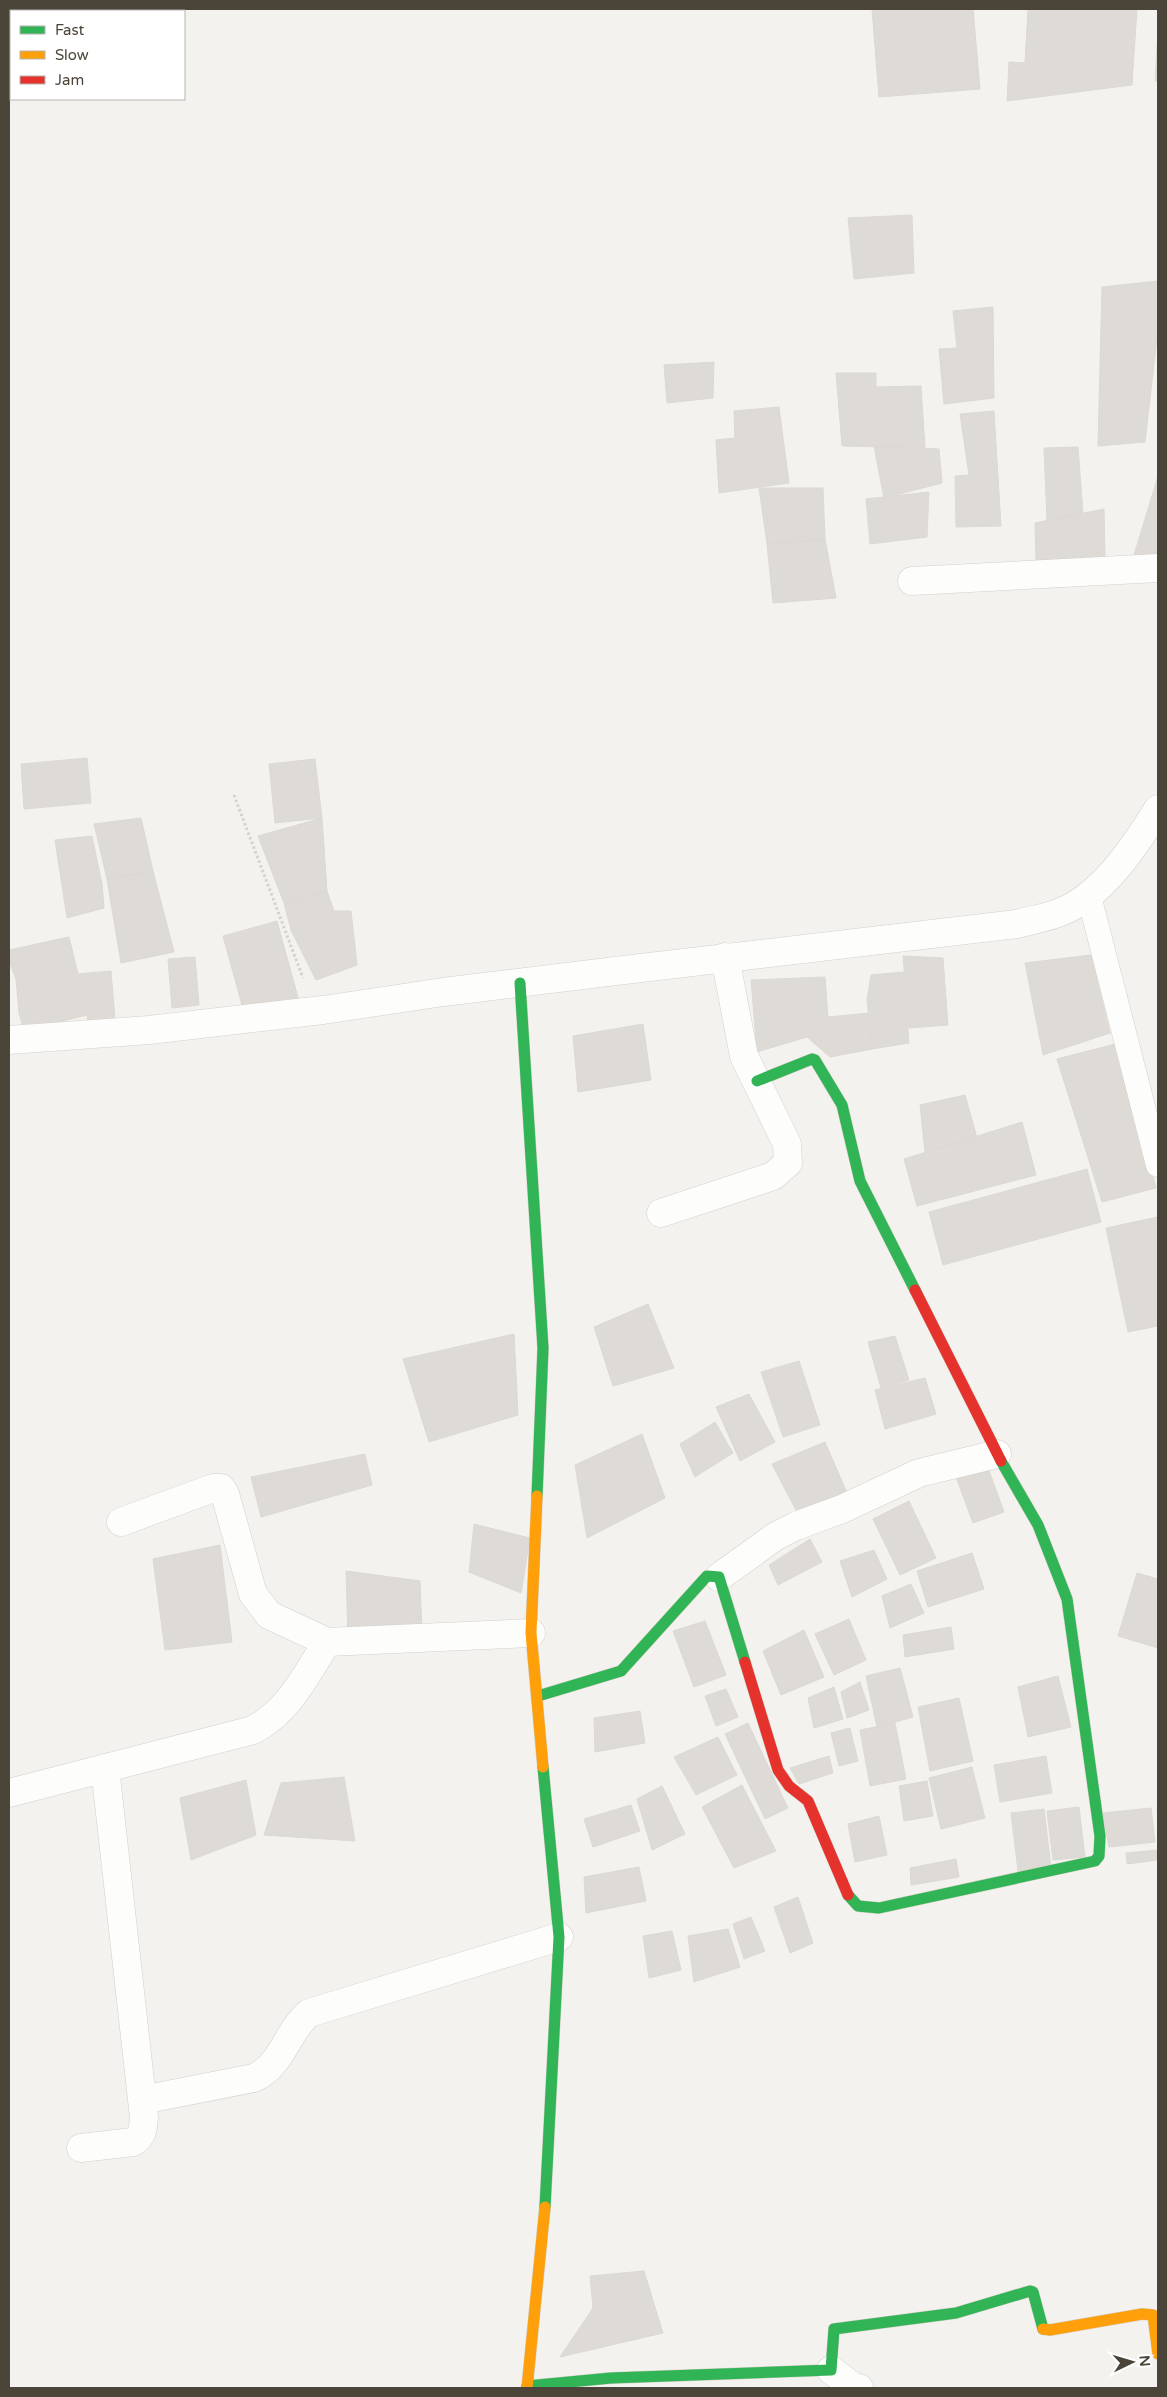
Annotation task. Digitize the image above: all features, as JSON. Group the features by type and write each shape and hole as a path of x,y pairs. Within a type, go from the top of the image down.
{"street":[{"path":"912,581 1158,568"},
{"path":"9,1040 149,1030 322,1010 725,957 1017,924 1060,913 1089,896 1118,866 1158,809"},
{"path":"661,1213 773,1176 788,1163 787,1144 744,1056 725,957"},
{"path":"520,983 542,1348 531,1633 559,1937 543,2238 527,2387 611,2378 831,2370 854,2388 859,2388"},
{"path":"719,1576 778,1770 789,1786 808,1801 847,1894 854,1906 860,1909 885,1907 1095,1861 1099,1856 1100,1836 1067,1599 1038,1525 997,1454 860,1181 842,1105 815,1060 812,1058 802,1061 757,1081"},
{"path":"538,1696 621,1670 707,1576 719,1576 776,1536 796,1526 842,1509 920,1473 997,1454"},
{"path":"122,1522 213,1488 221,1488 253,1594 260,1605 269,1614 327,1642 531,1633"},
{"path":"9,1793 253,1730 269,1721 297,1690 327,1642"},
{"path":"81,2148 133,2142 139,2138 143,2124 142,2100 105,1768"},
{"path":"142,2100 254,2078 268,2070 301,2020 309,2013 559,1937"},
{"path":"831,2370 834,2329 956,2313 1030,2291 1033,2292 1043,2330 1142,2314 1153,2315 1158,2354"}],"lane":[{"path":"1089,896 1158,1165"}],"path":[{"path":"234,796 308,990 322,1010"}],"building":[{"path":"872,9 973,9 980,89 879,97"},
{"path":"1028,9 1137,9 1132,85 1007,101 1009,62 1025,63"},
{"path":"1158,30 1158,81 1155,81"},
{"path":"912,215 914,273 854,279 848,218"},
{"path":"1158,281 1158,329 1145,442 1098,446 1102,287"},
{"path":"993,307 994,398 944,404 939,349 957,348 953,311"},
{"path":"714,362 713,398 667,403 664,365"},
{"path":"836,373 876,373 876,387 921,386 925,448 842,446"},
{"path":"779,407 789,483 719,493 716,440 735,438 734,411"},
{"path":"994,411 1001,526 956,527 955,476 969,475 960,414"},
{"path":"874,446 939,449 942,483 884,498"},
{"path":"1078,447 1083,514 1047,521 1044,448"},
{"path":"1158,476 1158,553 1134,555"},
{"path":"759,488 823,488 825,539 767,544"},
{"path":"929,492 927,537 870,544 866,499"},
{"path":"1104,509 1105,559 1036,562 1035,523"},
{"path":"825,539 836,598 773,603 767,544"},
{"path":"87,758 91,803 24,809 21,764"},
{"path":"315,759 322,818 275,823 269,764"},
{"path":"141,818 153,871 107,879 94,824"},
{"path":"322,818 327,891 284,903 258,836"},
{"path":"92,836 102,884 104,908 67,918 55,840"},
{"path":"153,871 174,952 121,963 107,879"},
{"path":"327,891 334,911 351,911 357,965 316,980 291,930 284,903"},
{"path":"277,921 299,1001 245,1016 223,936"},
{"path":"69,937 78,974 111,971 115,1019 88,1022 87,1015 24,1031 19,1013 16,979 9,961 9,950"},
{"path":"1091,955 1110,1033 1043,1055 1025,963"},
{"path":"903,956 943,958 948,1025 909,1028"},
{"path":"195,957 199,1005 172,1008 168,959"},
{"path":"904,972 909,1043 872,1049 867,1000 871,975"},
{"path":"825,977 828,1017 869,1013 872,1049 830,1057 807,1037 757,1052 751,980"},
{"path":"643,1024 651,1080 578,1092 573,1036"},
{"path":"1119,1043 1156,1188 1102,1202 1057,1059"},
{"path":"965,1095 977,1138 925,1152 920,1105"},
{"path":"1022,1122 1036,1175 917,1206 904,1159"},
{"path":"1087,1169 1101,1222 943,1265 929,1212"},
{"path":"1158,1217 1158,1326 1128,1332 1106,1228"},
{"path":"648,1304 674,1368 613,1386 594,1327"},
{"path":"514,1334 518,1415 429,1442 403,1359"},
{"path":"895,1336 909,1380 881,1388 868,1342"},
{"path":"799,1361 820,1425 783,1437 761,1372"},
{"path":"925,1378 936,1414 885,1429 875,1390"},
{"path":"749,1394 775,1442 740,1461 716,1407"},
{"path":"715,1422 733,1453 695,1477 680,1444"},
{"path":"642,1434 665,1498 587,1538 575,1465"},
{"path":"825,1442 847,1493 798,1514 772,1464"},
{"path":"365,1454 372,1485 261,1517 251,1477"},
{"path":"987,1465 1004,1512 973,1523 956,1477"},
{"path":"909,1501 936,1558 900,1575 873,1519"},
{"path":"474,1524 530,1538 521,1593 469,1572"},
{"path":"810,1539 822,1562 778,1585 769,1565"},
{"path":"220,1545 232,1642 165,1650 153,1559"},
{"path":"874,1550 887,1579 852,1597 840,1561"},
{"path":"972,1553 984,1589 928,1607 917,1571"},
{"path":"346,1571 420,1581 422,1631 348,1635"},
{"path":"1137,1573 1158,1579 1158,1648 1118,1636"},
{"path":"911,1584 924,1613 890,1628 882,1596"},
{"path":"849,1619 866,1660 834,1675 815,1634"},
{"path":"705,1621 726,1675 694,1687 673,1631"},
{"path":"951,1627 954,1649 905,1657 903,1635"},
{"path":"804,1630 824,1677 781,1695 763,1651"},
{"path":"900,1668 913,1717 877,1727 866,1676"},
{"path":"1058,1676 1071,1727 1028,1737 1018,1687"},
{"path":"860,1682 869,1710 847,1718 841,1692"},
{"path":"834,1687 843,1719 814,1728 808,1698"},
{"path":"726,1689 738,1717 716,1726 705,1696"},
{"path":"959,1698 973,1761 930,1771 918,1707"},
{"path":"640,1711 645,1743 595,1752 594,1718"},
{"path":"748,1723 788,1808 765,1819 725,1734"},
{"path":"895,1723 906,1779 870,1786 860,1730"},
{"path":"850,1728 858,1761 839,1766 831,1733"},
{"path":"718,1737 737,1775 696,1795 674,1757"},
{"path":"829,1756 833,1773 799,1784 790,1768"},
{"path":"1046,1756 1052,1793 1000,1802 994,1765"},
{"path":"972,1767 985,1818 941,1829 929,1778"},
{"path":"344,1777 355,1841 264,1835 281,1783"},
{"path":"246,1780 256,1835 191,1860 180,1798"},
{"path":"927,1781 933,1816 904,1821 899,1786"},
{"path":"742,1785 776,1851 734,1868 702,1807"},
{"path":"662,1786 685,1834 652,1850 637,1799"},
{"path":"631,1805 640,1831 593,1847 584,1819"},
{"path":"1079,1807 1085,1857 1053,1860 1047,1811"},
{"path":"1151,1808 1155,1842 1109,1847 1103,1813"},
{"path":"1044,1809 1051,1867 1018,1871 1011,1813"},
{"path":"879,1816 887,1855 855,1862 848,1824"},
{"path":"1158,1850 1158,1860 1127,1864 1126,1853"},
{"path":"956,1859 959,1877 911,1885 910,1868"},
{"path":"639,1867 646,1901 586,1913 584,1877"},
{"path":"798,1897 813,1943 790,1953 774,1907"},
{"path":"751,1917 765,1951 744,1959 733,1924"},
{"path":"728,1929 740,1967 694,1982 688,1936"},
{"path":"672,1931 681,1970 649,1978 643,1936"},
{"path":"644,2271 663,2333 560,2357 593,2308 590,2276"}],"traffic: fast":[{"path":"520,983 543,1348 537,1496"},
{"path":"757,1081 812,1059 815,1060 842,1105 860,1181 915,1290"},
{"path":"848,1895 858,1906 879,1908 1095,1861 1099,1856 1100,1836 1067,1599 1038,1525 1001,1461"},
{"path":"538,1696 621,1671 707,1576 719,1577 745,1662"},
{"path":"543,1767 559,1937 545,2207"},
{"path":"527,2386 611,2378 831,2370 834,2329 956,2313 1030,2291 1033,2292 1043,2329"}],"traffic: slow":[{"path":"537,1496 531,1633 543,1767"},
{"path":"527,2388 545,2207"},
{"path":"1043,2329 1050,2330 1142,2314 1153,2315 1158,2354"}],"traffic: jam":[{"path":"915,1290 1001,1461"},
{"path":"745,1662 778,1770 789,1786 808,1801 848,1895"}]}
